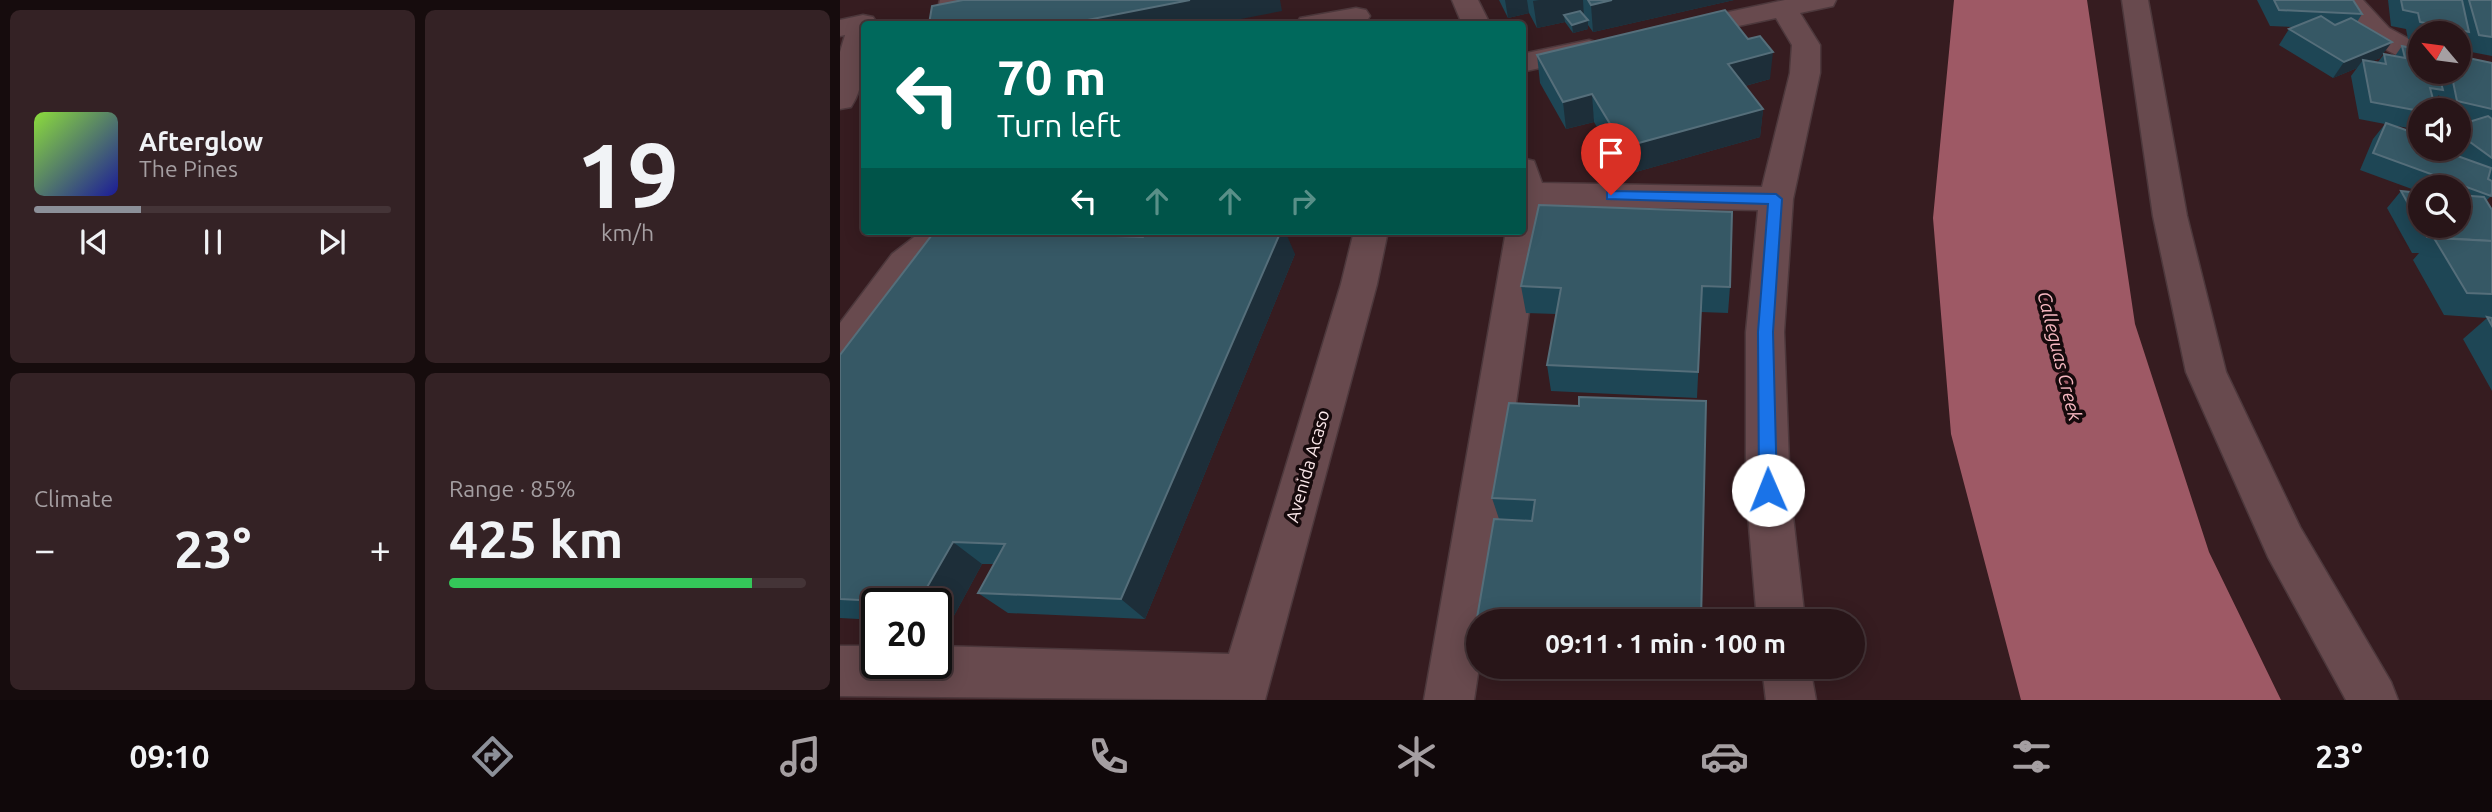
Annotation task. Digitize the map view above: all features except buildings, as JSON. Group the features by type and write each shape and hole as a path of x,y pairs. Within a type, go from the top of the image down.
{"street":[{"path":"1465,0 1475,21"},
{"path":"1653,36 1823,0"},
{"path":"2135,0 2170,216 2206,372 2284,542 2373,700"},
{"path":"2349,0 2385,41 2408,50"},
{"path":"1780,609 1768,490 1765,332 1776,199 1805,73 1806,45 1784,9"},
{"path":"1323,21 1356,13"},
{"path":"840,100 858,17"},
{"path":"1526,62 1614,44"},
{"path":"1526,186 1776,199"},
{"path":"840,353 903,267 926,244 948,235"},
{"name":"Avenida Acaso","path":"1243,690 1359,284 1370,235"},
{"path":"1449,700 1518,235"},
{"path":"840,671 974,671 1243,690"},
{"path":"1788,679 1791,700"}],"water":[{"name":"Calleguas Creek","path":"1954,0 2087,0 2135,324 2209,552 2281,700 2021,700 1951,434 1933,218"}],"route":[{"path":"1611,195 1776,199 1765,332 1768,490"}]}
